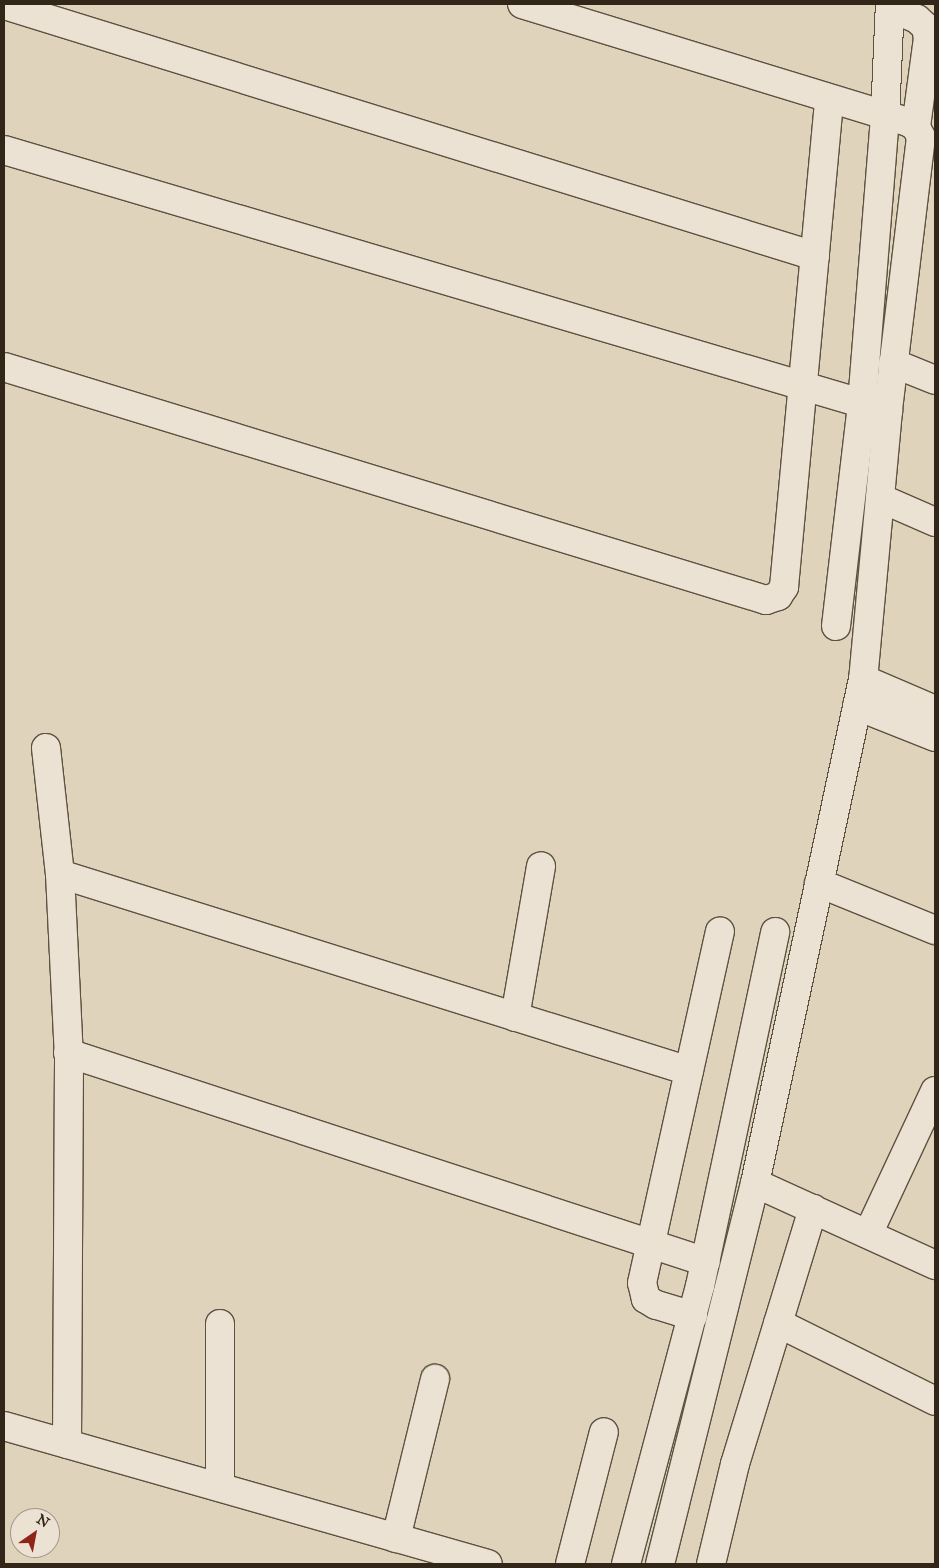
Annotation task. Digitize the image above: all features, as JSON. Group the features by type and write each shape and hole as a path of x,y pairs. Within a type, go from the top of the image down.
{"street":[{"path":"522,4 885,117 908,122 916,127 921,137 893,363 863,679 755,1183 660,1564"},
{"path":"4,6 816,256"},
{"path":"836,626 862,403 885,117 890,6 917,19 926,27 932,39 916,127"},
{"path":"4,367 766,600 778,596 784,587 829,99"},
{"path":"4,150 888,411"},
{"path":"893,363 935,380"},
{"path":"880,498 935,522"},
{"path":"863,679 935,710"},
{"path":"857,706 935,737"},
{"path":"46,748 60,874 68,1053 67,1444"},
{"path":"515,1017 541,866"},
{"path":"60,874 689,1072"},
{"path":"819,882 935,930"},
{"path":"692,1316 656,1306 646,1299 642,1283 720,932"},
{"path":"626,1564 706,1262 775,932"},
{"path":"68,1053 706,1262"},
{"path":"868,1234 932,1109"},
{"path":"755,1183 935,1265"},
{"path":"711,1564 735,1464 813,1209"},
{"path":"778,1323 935,1400"},
{"path":"220,1324 220,1487"},
{"path":"396,1538 435,1379"},
{"path":"4,1426 488,1564"},
{"path":"570,1564 604,1432"}]}
